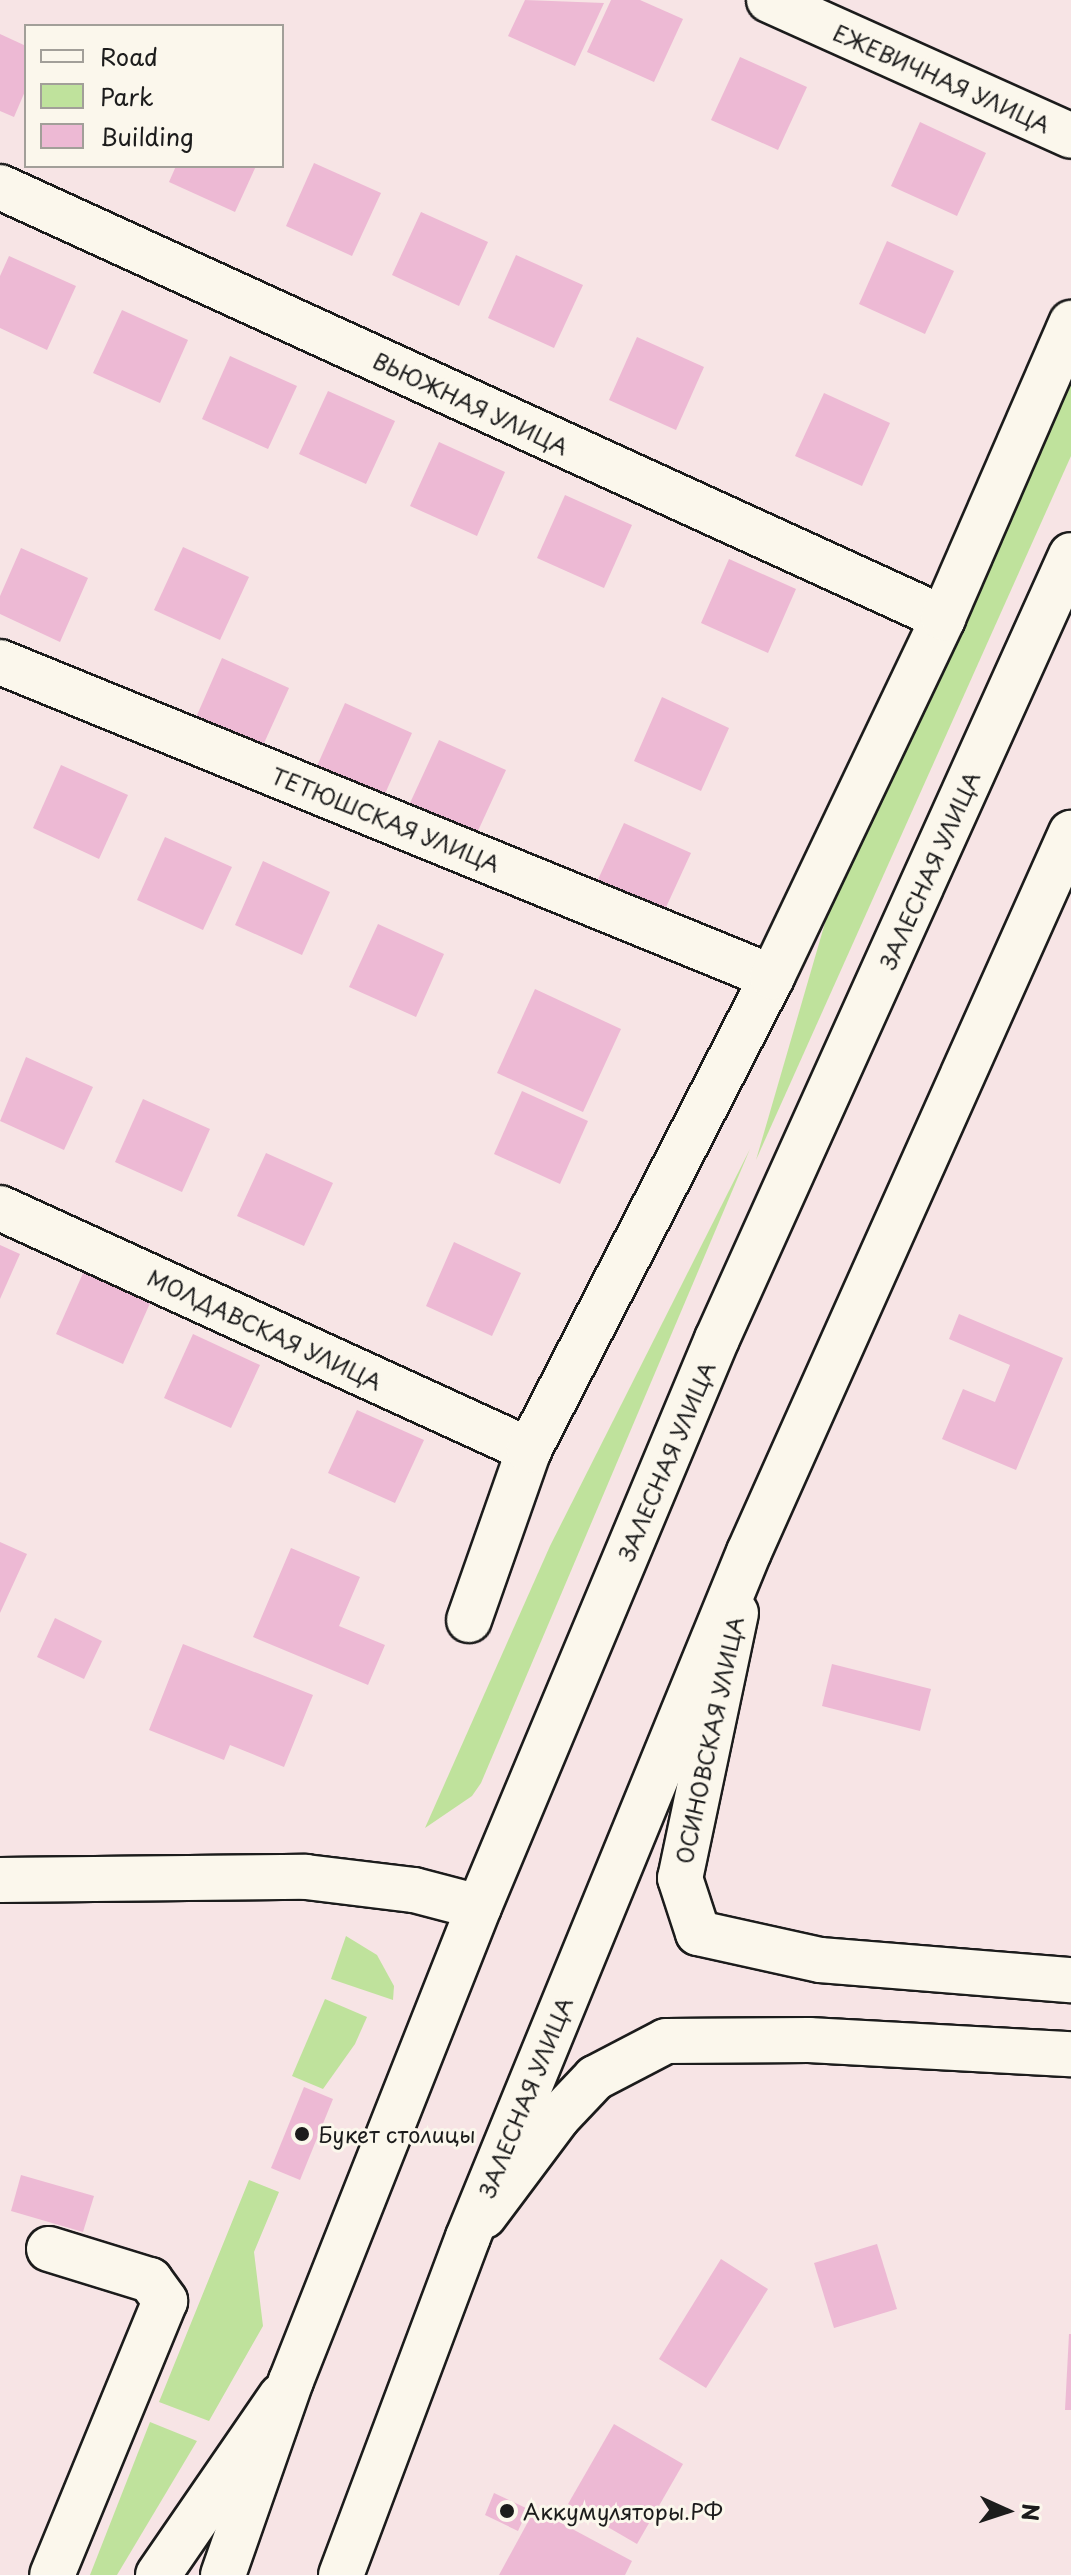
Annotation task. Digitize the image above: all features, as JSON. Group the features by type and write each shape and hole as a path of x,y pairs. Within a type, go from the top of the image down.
{"street":[{"name":"ЕЖЕВИЧНАЯ УЛИЦА","path":"769,0 1071,136"},
{"name":"ВЬЮЖНАЯ УЛИЦА","path":"0,187 943,618"},
{"path":"469,1620 529,1450 772,977 943,618 1071,323"},
{"name":"ЗАЛЕСНАЯ УЛИЦА","path":"223,2575 291,2381 479,1907 717,1339 1071,555"},
{"name":"ТЕТЮШСКАЯ УЛИЦА","path":"0,662 772,977"},
{"name":"ЗАЛЕСНАЯ УЛИЦА","path":"341,2575 468,2237 749,1552 1071,833"},
{"name":"МОЛДАВСКАЯ УЛИЦА","path":"0,1208 529,1450"},
{"name":"ОСИНОВСКАЯ УЛИЦА","path":"749,1552 680,1878 698,1933 820,1960 1071,1980"},
{"path":"0,1880 306,1877 414,1890 479,1907"},
{"path":"468,2237 558,2117 595,2078 666,2041 809,2040 1071,2054"},
{"path":"49,2249 150,2280 165,2301 52,2575"},
{"name":"ЗАЛЕСНАЯ УЛИЦА","path":"158,2575 169,2551 291,2381"}],"green space":[{"path":"1071,367 1071,456 756,1160 827,916"},
{"path":"750,1149 481,1783 472,1796 425,1828 550,1546"},
{"path":"346,1936 377,1955 394,1986 393,2000 331,1979"},
{"path":"325,1999 367,2017 355,2044 323,2089 292,2076"},
{"path":"249,2180 279,2192 254,2252 263,2326 209,2421 159,2402"},
{"path":"150,2422 197,2441 117,2575 90,2575"}],"building":[{"path":"525,0 604,3 575,66 508,36"},
{"path":"611,0 640,0 683,19 654,82 587,52"},
{"path":"0,34 24,45 24,94 14,117 0,111"},
{"path":"740,57 807,87 778,150 711,120"},
{"path":"920,122 986,153 957,216 891,186"},
{"path":"314,163 381,193 352,256 286,226"},
{"path":"175,168 255,168 235,212 169,182"},
{"path":"421,212 488,242 459,306 392,275"},
{"path":"887,241 954,271 925,334 859,304"},
{"path":"516,255 583,285 554,348 488,318"},
{"path":"9,256 76,286 47,350 0,328 0,276"},
{"path":"122,310 188,340 160,403 93,373"},
{"path":"637,337 704,367 676,430 609,400"},
{"path":"230,356 297,386 268,449 202,419"},
{"path":"328,391 395,421 366,484 299,454"},
{"path":"824,393 890,423 862,486 795,456"},
{"path":"439,442 505,472 477,536 410,506"},
{"path":"565,495 632,525 604,588 537,558"},
{"path":"183,547 249,577 220,640 154,610"},
{"path":"21,548 88,578 60,642 0,614 0,596"},
{"path":"729,559 796,589 768,653 701,623"},
{"path":"222,658 289,688 260,752 194,722"},
{"path":"662,697 729,728 701,791 634,761"},
{"path":"345,703 412,733 384,796 317,766"},
{"path":"439,740 506,770 477,833 410,803"},
{"path":"61,765 128,795 99,859 33,828"},
{"path":"624,823 691,853 662,916 595,886"},
{"path":"165,837 232,867 203,930 137,900"},
{"path":"263,861 330,892 302,955 235,925"},
{"path":"378,924 444,954 416,1017 349,987"},
{"path":"535,989 621,1029 583,1112 497,1073"},
{"path":"26,1057 93,1087 64,1150 0,1121"},
{"path":"522,1091 588,1121 560,1184 494,1154"},
{"path":"143,1099 210,1129 182,1192 115,1162"},
{"path":"266,1153 333,1183 304,1246 237,1216"},
{"path":"454,1242 521,1273 492,1336 426,1306"},
{"path":"0,1245 20,1254 0,1299"},
{"path":"84,1271 151,1301 123,1364 56,1334"},
{"path":"959,1314 1063,1358 1016,1470 942,1439 963,1389 995,1402 1010,1365 949,1339"},
{"path":"193,1334 260,1365 231,1428 164,1398"},
{"path":"357,1410 424,1440 395,1503 328,1473"},
{"path":"0,1542 27,1554 0,1613"},
{"path":"291,1548 360,1577 339,1626 385,1645 368,1685 253,1637"},
{"path":"55,1618 102,1641 84,1679 37,1657"},
{"path":"183,1644 313,1695 284,1767 230,1745 224,1760 149,1730"},
{"path":"832,1664 931,1689 920,1731 822,1706"},
{"name":"Букет столицы","path":"304,2087 333,2099 300,2180 271,2168"},
{"path":"21,2175 94,2196 83,2232 11,2211"},
{"path":"877,2244 897,2309 834,2328 814,2263"},
{"path":"721,2259 768,2289 706,2388 659,2359"},
{"path":"1069,2334 1071,2410 1065,2410"},
{"path":"614,2424 683,2464 637,2544 568,2504"},
{"path":"494,2493 528,2509 518,2531 485,2515"},
{"path":"535,2509 632,2561 625,2575 499,2575"}],"place":[{"name":"Букет столицы","path":"302,2134"},
{"name":"Аккумуляторы.РФ","path":"507,2511"}]}
